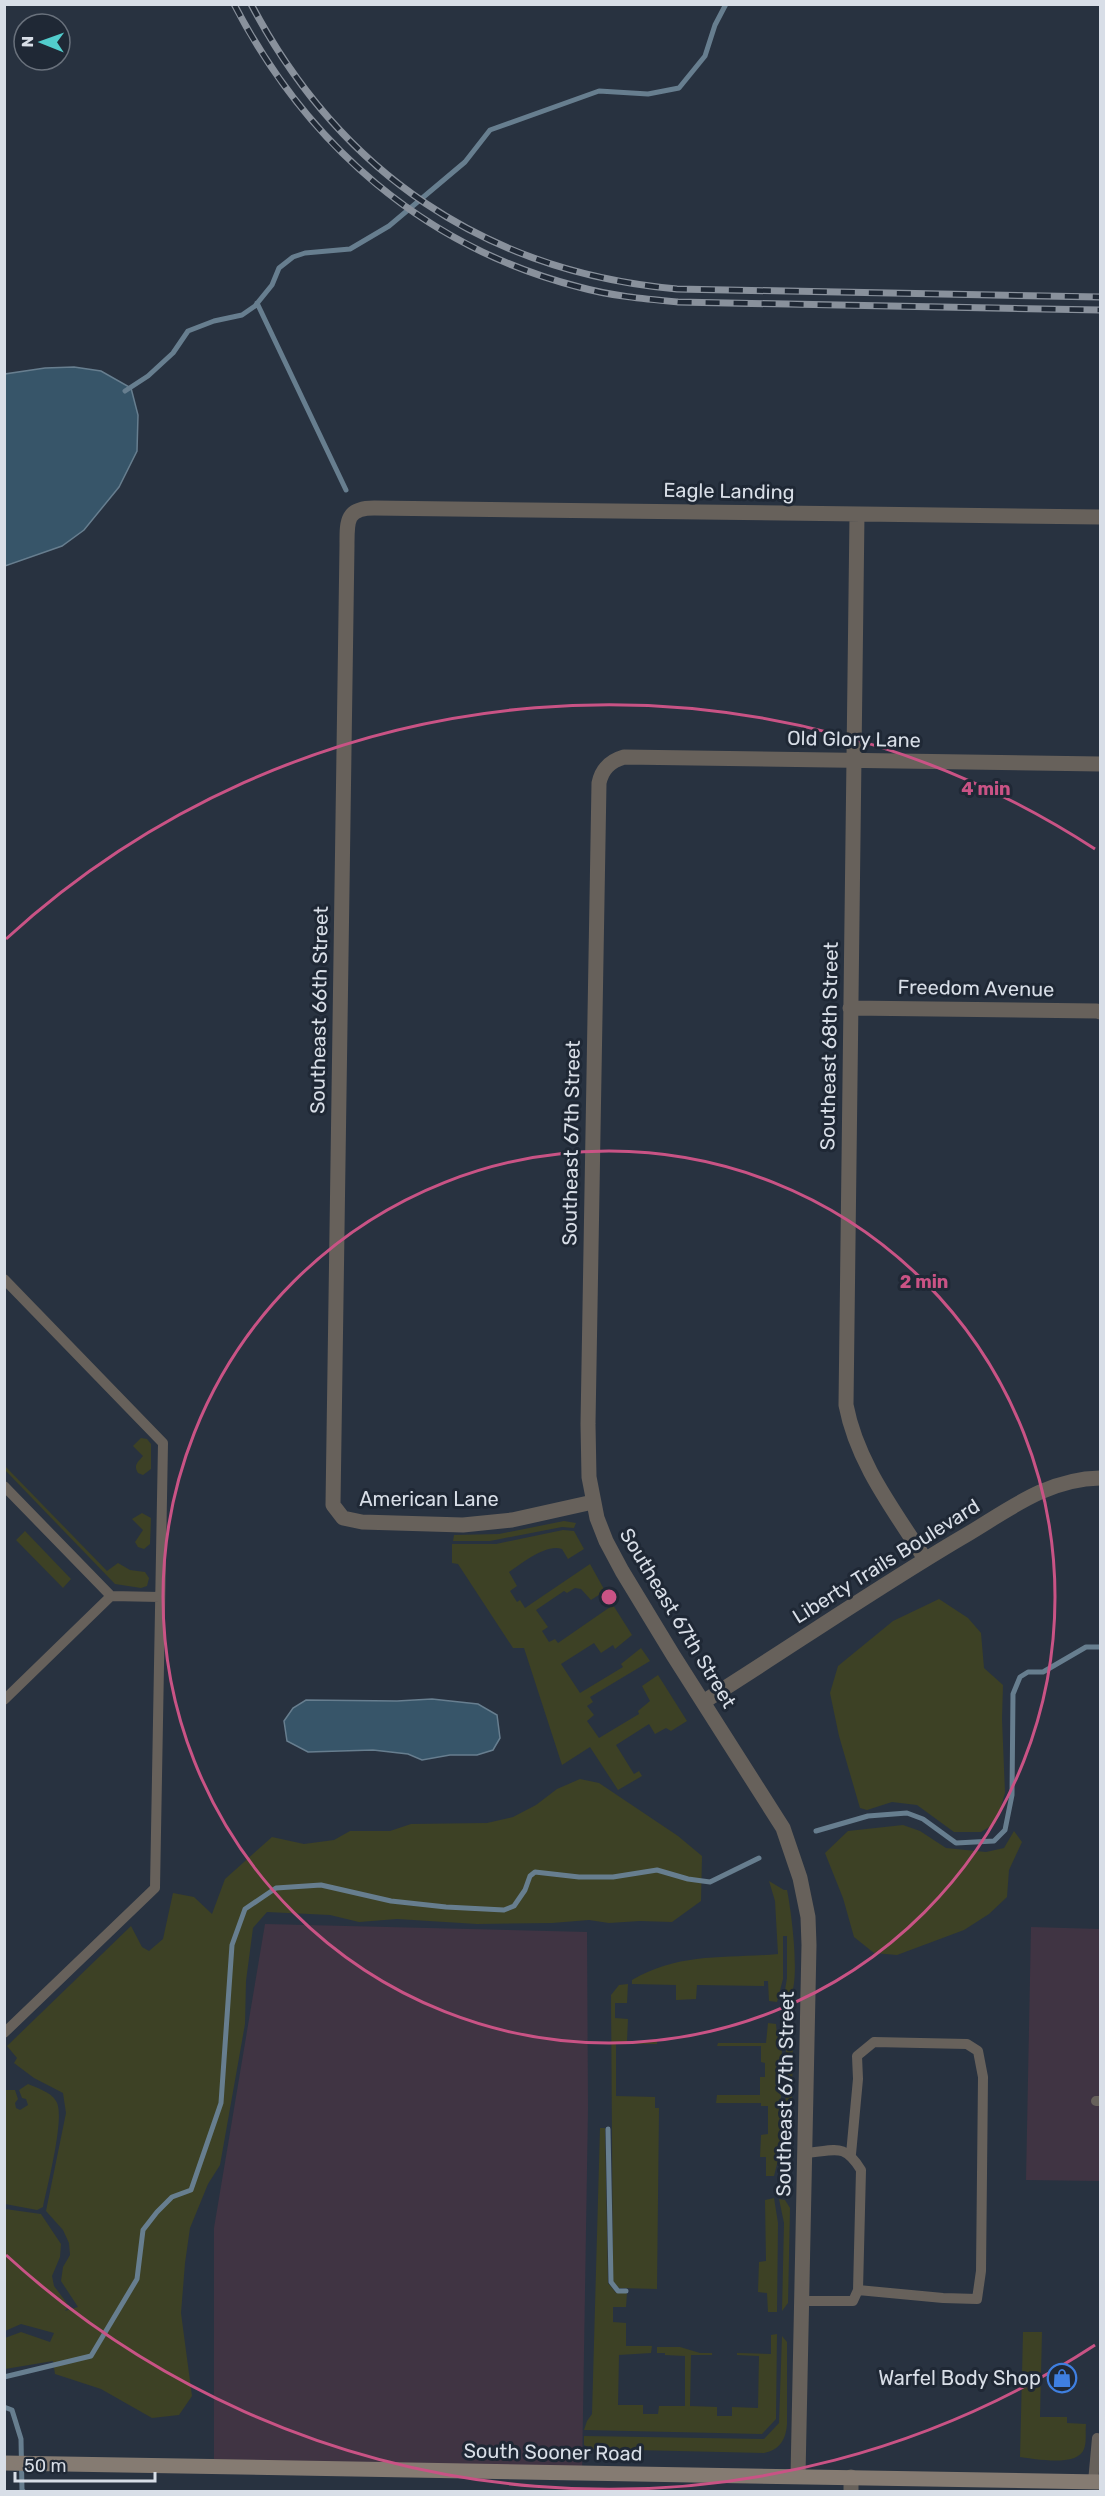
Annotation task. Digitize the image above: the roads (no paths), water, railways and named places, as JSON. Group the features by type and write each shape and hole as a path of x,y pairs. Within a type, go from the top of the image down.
{"main road":[{"name":"South Sooner Road","path":"4,2463 798,2476 851,2484 963,2486 1097,2482"}],"street":[{"name":"Eagle Landing","path":"357,510 374,508 1101,517"},
{"name":"Southeast 66th Street","path":"338,1514 333,1505 332,1493 346,545 347,523 357,510"},
{"name":"Southeast 68th Street","path":"857,514 846,1405 849,1423 864,1462 925,1559"},
{"name":"Old Glory Lane","path":"609,764 616,759 637,757 1101,764"},
{"name":"Southeast 67th Street","path":"609,764 601,774 598,804 589,1477 593,1502 606,1541 622,1571 783,1828 801,1878 808,1917 809,1945 798,2476"},
{"name":"Freedom Avenue","path":"850,1008 1101,1012"},
{"name":"Liberty Trails Boulevard","path":"703,1702 925,1559 1040,1491 1078,1480 1101,1478"},
{"name":"American Lane","path":"338,1514 346,1520 362,1522 482,1524 512,1520 593,1502"}],"lane":[{"path":"4,1279 163,1443 155,1888 4,2033"},
{"path":"4,1486 111,1596 160,1598"},
{"path":"4,1700 111,1596"},
{"path":"851,2154 858,2079 857,2056 874,2043 967,2044 978,2051 983,2077 981,2271 978,2299 858,2290"},
{"path":"803,2301 853,2301 858,2290 861,2170 851,2154 843,2150 806,2153"},
{"path":"1097,2438 1097,2482"}],"water":[{"path":"74,367 101,371 131,388 138,415 137,451 119,487 84,530 62,546 5,566 5,374 45,368"},
{"path":"432,1699 478,1704 497,1715 500,1738 493,1750 477,1755 450,1755 422,1760 408,1754 373,1750 308,1752 287,1741 284,1721 293,1708 306,1700"}],"waterway":[{"path":"125,391 148,376 173,353 188,331 214,321 242,315 255,306 272,285 279,268 293,257 305,253 350,249 389,226 465,162 490,130 599,91 648,94 679,88 705,56 715,25 726,4"},
{"path":"257,303 346,490"},
{"path":"816,1831 868,1816 907,1813 923,1819 956,1843 994,1841 1005,1830 1012,1795 1013,1694 1020,1677 1028,1672 1043,1672 1086,1647 1100,1647"},
{"path":"4,2377 91,2356 137,2279 143,2230 172,2197 191,2190 221,2103 232,1945 245,1909 276,1888 321,1885 391,1901 504,1910 514,1906 525,1890 530,1876 535,1872 579,1877 613,1877 657,1870 688,1879 710,1882 759,1858"},
{"path":"608,2129 611,2282 618,2291 626,2291"},
{"path":"4,2407 12,2410 21,2439 22,2490 24,2492"}],"railway":[{"path":"234,4 263,55 297,102 334,145 376,183 421,217 470,246 523,269 603,293 678,302 1100,310"},
{"path":"251,4 287,64 328,117 375,164 426,204 482,236 542,261 608,279 677,289 1100,297"}],"place":[{"name":"Warfel Body Shop","path":"1062,2378"}]}
